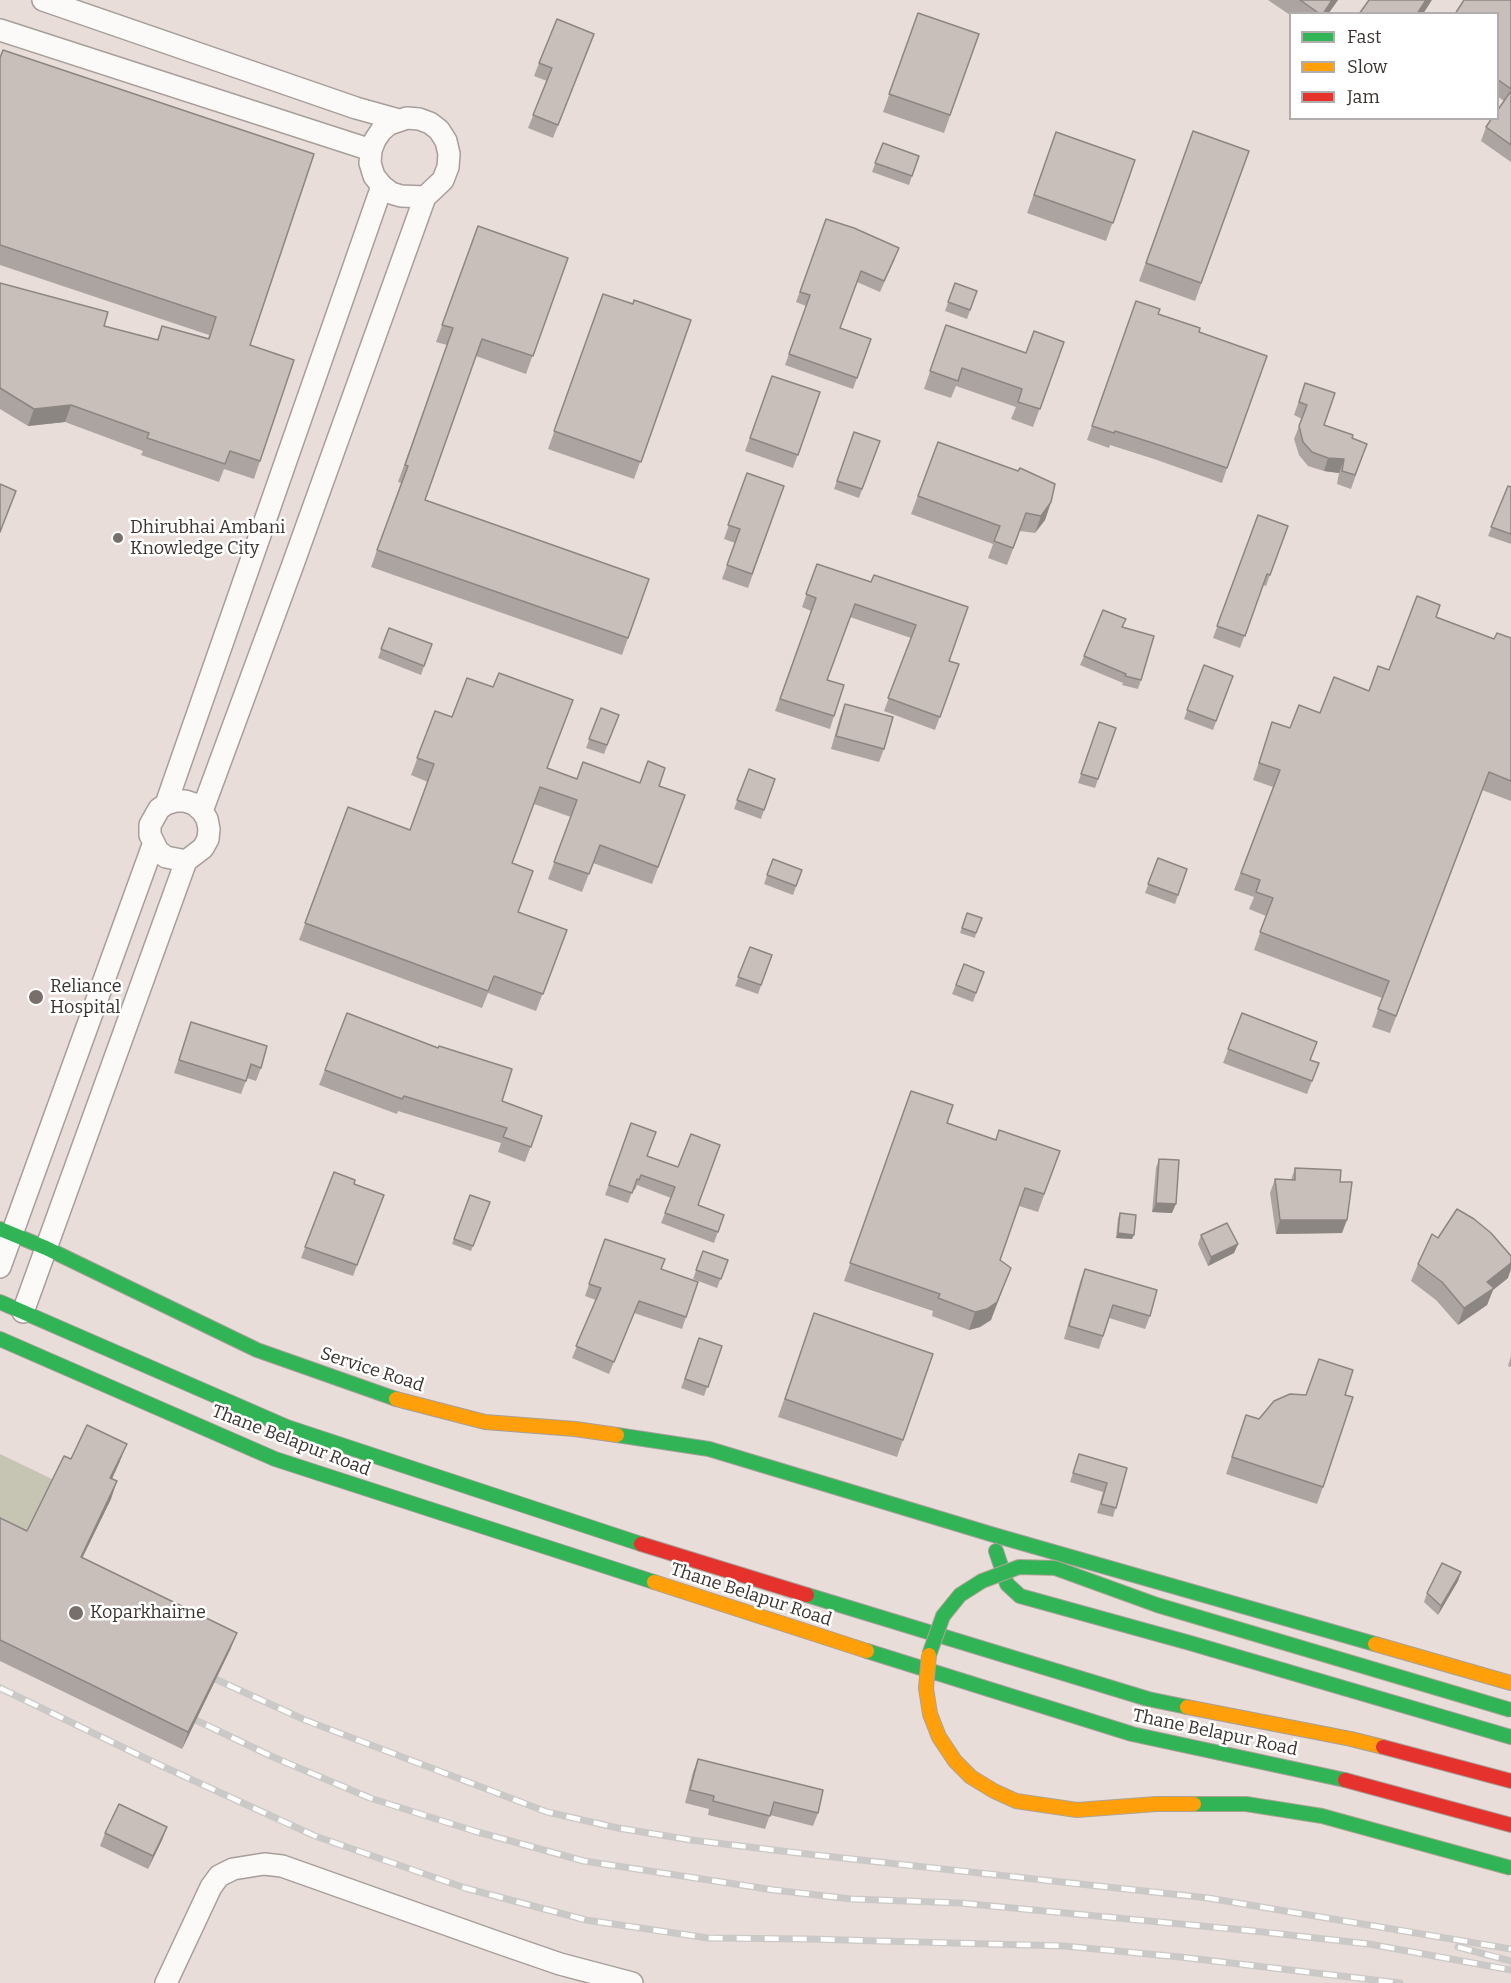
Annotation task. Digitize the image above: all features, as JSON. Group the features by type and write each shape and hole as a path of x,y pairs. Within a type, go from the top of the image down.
{"main road":[{"name":"Service Road","path":"6,1232 46,1248 257,1350 404,1402 485,1422 574,1429 709,1449 994,1535 1511,1683"},
{"name":"Thane Belapur Road","path":"0,1302 287,1427 673,1554 1148,1699 1351,1739 1511,1782"},
{"name":"Thane Belapur Road","path":"0,1339 275,1459 973,1685 1132,1734 1337,1778 1511,1824"},
{"path":"994,1535 997,1558 1007,1584 1020,1596 1213,1649 1511,1737"},
{"path":"1511,1710 1189,1615 1055,1568 1019,1567 982,1581 960,1595 943,1616 929,1655 926,1688 930,1714 939,1737 955,1761 971,1777 1016,1801 1077,1810 1156,1804 1246,1804 1322,1816 1511,1868"}],"street":[{"path":"43,0 356,108 399,120"},
{"path":"0,30 371,150"},
{"path":"202,811 425,197 443,180 448,167 450,154 446,141 439,130 430,123 407,118 389,124 381,131 371,150 370,163 374,176 391,193 401,196 425,197"},
{"path":"166,804 382,186"},
{"path":"23,1312 186,861 203,848 208,839 207,819 202,811 194,804 176,801 159,809 150,825 150,835 153,845 166,857 186,861"},
{"path":"0,1267 6,1232 153,845"},
{"path":"166,1983 211,1887 219,1876 233,1869 264,1864 282,1866 560,1964 632,1983"}],"shaded area":[{"path":"0,1454 54,1480 21,1549 0,1539"}],"building":[{"path":"1300,0 1332,0 1324,12 1317,12"},
{"path":"1369,0 1426,0 1418,12 1360,12"},
{"path":"1464,0 1511,0 1511,89 1499,80 1499,12 1456,12"},
{"path":"918,13 979,34 950,115 889,94"},
{"path":"557,19 594,34 558,125 533,115 552,68 539,63"},
{"path":"3,50 314,154 250,345 294,360 260,461 230,451 225,464 147,438 149,433 71,405 34,409 0,388 0,283 108,312 104,326 158,340 162,326 209,339 216,317 0,245 0,58"},
{"path":"1511,91 1511,145 1486,127 1491,120 1499,120 1499,108"},
{"path":"1193,131 1249,151 1201,283 1146,263"},
{"path":"1056,132 1135,160 1113,223 1034,195"},
{"path":"883,143 919,156 912,176 875,163"},
{"path":"826,219 854,228 899,248 884,281 861,271 840,328 871,339 857,378 789,354 810,295 800,292"},
{"path":"478,226 568,258 533,356 482,339 425,500 649,579 628,638 377,550 408,466 405,465 453,328 442,325"},
{"path":"955,283 977,291 970,310 948,302"},
{"path":"603,294 633,304 634,300 691,320 641,462 554,431"},
{"path":"1136,301 1160,309 1158,314 1200,328 1199,332 1267,356 1227,468 1115,431 1114,433 1092,426"},
{"path":"946,325 1026,353 1034,331 1064,342 1040,409 1018,402 1022,389 962,368 958,381 930,371"},
{"path":"772,376 820,392 798,455 750,438"},
{"path":"1305,383 1335,393 1324,425 1353,435 1352,438 1367,444 1355,475 1342,471 1344,459 1328,458 1312,452 1303,442 1299,426 1307,405 1299,402"},
{"path":"854,432 880,441 862,489 837,481"},
{"path":"938,442 1018,471 1020,468 1055,484 1051,502 1041,516 1026,513 1013,548 994,541 1000,526 918,496"},
{"path":"747,473 784,486 752,574 727,565 740,529 728,525"},
{"path":"0,484 16,491 0,532"},
{"path":"1508,486 1511,487 1511,534 1491,527"},
{"path":"1258,515 1288,526 1270,575 1267,574 1245,636 1217,626"},
{"path":"817,564 871,582 874,575 968,607 949,661 959,664 940,717 888,698 916,625 855,604 827,680 844,685 834,716 780,699 816,598 806,594"},
{"path":"1417,596 1440,605 1436,617 1494,639 1497,633 1511,638 1511,781 1489,772 1396,1016 1378,1009 1389,981 1260,932 1273,898 1256,892 1260,880 1241,873 1280,770 1259,763 1272,722 1290,728 1299,705 1320,713 1334,677 1369,691 1378,666 1389,670"},
{"path":"1103,610 1126,619 1122,627 1154,636 1141,680 1125,676 1126,674 1084,656"},
{"path":"389,628 432,644 424,666 381,649"},
{"path":"1204,665 1233,676 1216,721 1187,710"},
{"path":"499,673 573,700 547,768 577,779 583,762 640,783 648,761 665,768 659,786 685,795 658,867 600,845 589,874 554,862 577,800 540,787 512,863 533,871 518,912 567,930 543,994 494,976 488,991 305,923 348,807 410,830 434,764 417,758 435,711 452,717 467,678 493,687"},
{"path":"845,704 893,717 884,749 836,736"},
{"path":"601,708 619,715 607,745 589,739"},
{"path":"1099,722 1116,728 1098,779 1081,774"},
{"path":"749,769 775,779 764,810 737,800"},
{"path":"1158,858 1187,869 1178,895 1148,884"},
{"path":"773,859 802,870 796,886 767,875"},
{"path":"967,913 982,918 976,933 962,928"},
{"path":"750,947 772,955 761,985 738,977"},
{"path":"964,964 984,972 976,993 956,985"},
{"path":"347,1013 438,1048 439,1046 512,1069 502,1101 542,1116 531,1147 503,1137 507,1128 404,1096 402,1099 325,1070"},
{"path":"1242,1013 1317,1042 1310,1060 1319,1063 1312,1081 1228,1049"},
{"path":"191,1022 267,1046 261,1068 251,1064 246,1081 179,1060"},
{"path":"911,1091 953,1105 947,1123 996,1140 999,1130 1060,1151 1044,1194 1025,1188 1000,1260 1011,1268 997,1302 987,1309 975,1312 938,1298 940,1294 850,1263"},
{"path":"631,1123 656,1132 647,1156 678,1167 691,1134 720,1145 698,1205 724,1215 718,1232 665,1213 675,1187 641,1175 632,1193 609,1185"},
{"path":"1159,1159 1179,1160 1176,1204 1156,1203"},
{"path":"1295,1168 1341,1170 1340,1182 1352,1182 1347,1220 1280,1220 1275,1179 1295,1180"},
{"path":"334,1172 355,1180 354,1184 384,1195 357,1265 305,1247"},
{"path":"470,1195 490,1202 473,1246 454,1239"},
{"path":"1457,1209 1491,1233 1511,1256 1511,1263 1487,1282 1494,1288 1464,1308 1442,1282 1418,1264 1432,1234 1438,1238"},
{"path":"1120,1213 1136,1215 1134,1235 1118,1233"},
{"path":"1227,1223 1238,1244 1211,1257 1201,1235"},
{"path":"605,1239 665,1259 661,1269 698,1282 686,1317 639,1301 614,1362 576,1346 601,1288 589,1284"},
{"path":"703,1251 728,1260 721,1279 696,1270"},
{"path":"1085,1269 1157,1290 1150,1316 1113,1305 1103,1336 1069,1326"},
{"path":"814,1313 933,1354 903,1440 785,1399"},
{"path":"699,1338 722,1346 708,1387 685,1379"},
{"path":"1319,1359 1353,1370 1345,1395 1353,1397 1323,1487 1232,1457 1246,1415 1259,1419 1274,1401 1290,1394 1306,1395"},
{"name":"Koparkhairne","path":"87,1425 127,1444 110,1478 117,1481 81,1557 237,1633 188,1732 0,1640 0,1518 27,1531 64,1456 71,1459"},
{"path":"1079,1454 1127,1468 1116,1508 1101,1504 1107,1483 1073,1473"},
{"path":"1442,1563 1461,1572 1441,1606 1427,1593"},
{"path":"698,1759 823,1790 818,1813 774,1802 770,1816 713,1801 714,1796 690,1790"},
{"path":"119,1804 167,1827 153,1856 105,1833"}],"railway":[{"path":"202,1673 305,1720 547,1812 618,1828 691,1840 815,1855 1208,1898 1511,1949"},
{"path":"0,1688 151,1761 315,1836 465,1888 586,1920 708,1938 1064,1946 1400,1983"},
{"path":"181,1713 273,1757 370,1798 474,1831 584,1861 774,1890 851,1899 960,1903 1369,1944 1511,1970"},
{"path":"1458,1947 1511,1961"}],"traffic: fast":[{"path":"0,1229 46,1248 257,1350 396,1399"},
{"path":"0,1302 287,1427 641,1544"},
{"path":"0,1339 275,1459 654,1582"},
{"path":"617,1435 709,1449 994,1535 1375,1644"},
{"path":"996,1551 1007,1584 1020,1596 1511,1737"},
{"path":"929,1655 943,1616 960,1595 982,1581 1019,1567 1055,1568 1157,1605 1511,1710"},
{"path":"807,1595 1148,1699 1187,1707"},
{"path":"867,1651 1132,1734 1345,1780"},
{"path":"1194,1804 1246,1804 1322,1816 1511,1868"}],"traffic: slow":[{"path":"396,1399 485,1422 575,1429 617,1435"},
{"path":"654,1582 867,1651"},
{"path":"1375,1644 1511,1683"},
{"path":"929,1655 926,1688 930,1714 939,1737 955,1761 971,1777 994,1791 1016,1801 1077,1810 1156,1804 1194,1804"},
{"path":"1187,1707 1383,1747"}],"traffic: jam":[{"path":"641,1544 807,1595"},
{"path":"1383,1747 1511,1781"},
{"path":"1345,1780 1511,1825"}],"place":[{"name":"Dhirubhai Ambani Knowledge City","path":"118,538"},
{"name":"Reliance Hospital","path":"36,997"},
{"name":"Koparkhairne","path":"76,1613"}]}
